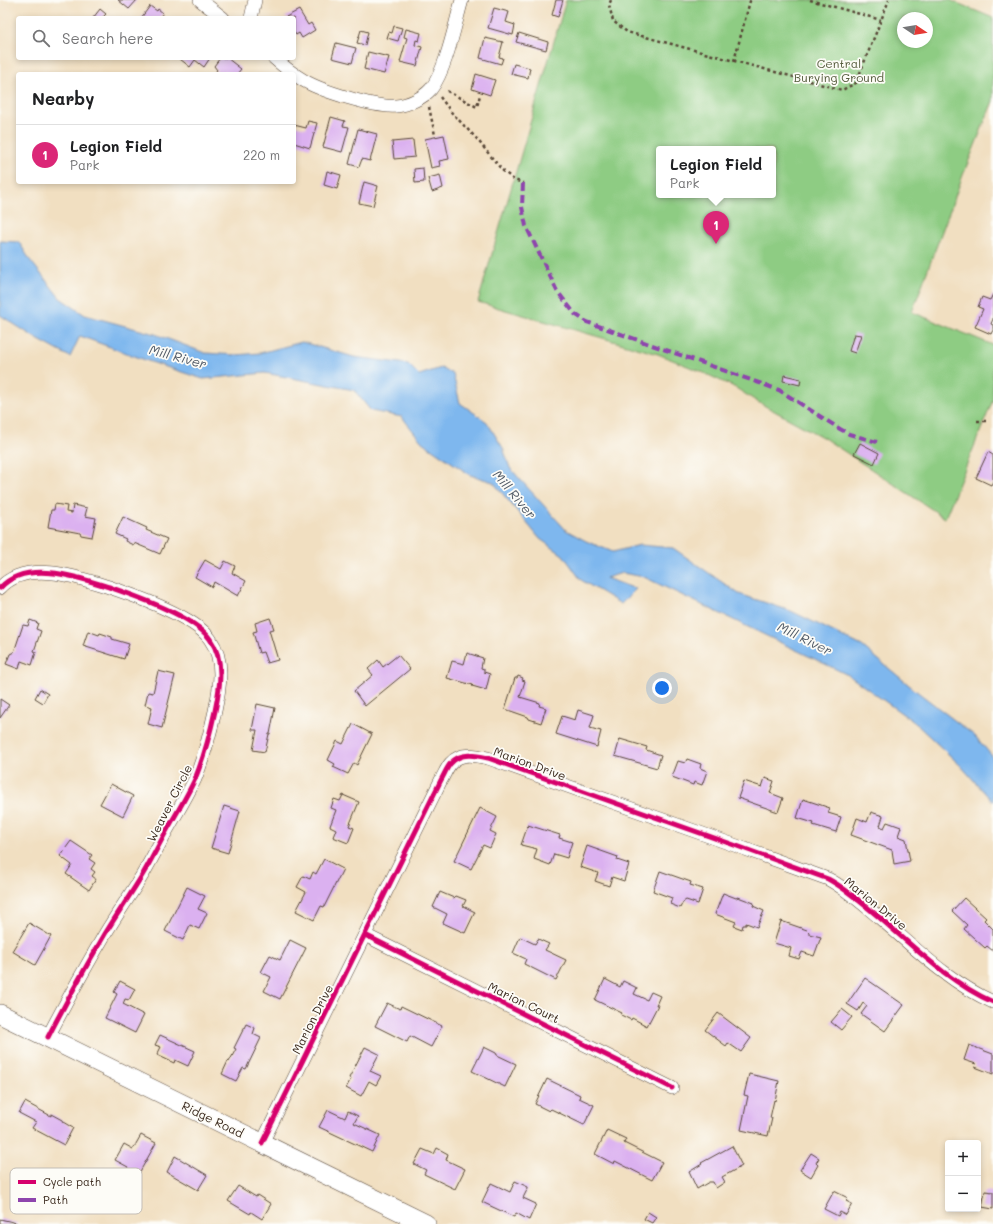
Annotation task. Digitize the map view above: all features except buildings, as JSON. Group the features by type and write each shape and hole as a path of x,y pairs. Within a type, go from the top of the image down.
{"main road":[{"name":"Ridge Road","path":"0,1014 426,1224"}],"street":[{"path":"200,0 220,16"},
{"path":"251,16 255,0"},
{"path":"296,74 304,80 332,92 359,100 380,105 396,106 413,102 427,92 438,76 444,62 462,0"},
{"path":"277,60 293,72"},
{"name":"Weaver Circle","path":"0,588 19,575 39,572 64,575 96,583 136,597 178,615 198,627 210,638 218,654 221,673 218,698 211,728 195,778 143,874 78,980 48,1037"},
{"name":"Marion Drive","path":"262,1143 441,780 451,763 465,755 476,755 488,758 828,879 841,886 858,899 935,965 968,988 993,1002"},
{"name":"Marion Court","path":"365,935 672,1088"}],"path":[{"path":"611,0 609,5 613,21 627,32 842,90 856,83 889,0"},
{"path":"734,61 751,0"},
{"path":"810,0 881,20"},
{"path":"447,91 477,108 480,95"},
{"path":"427,92 435,135"},
{"path":"427,92 443,101 452,114 476,138 502,170 514,180 523,183"},
{"path":"977,421 986,421"}],"green space":[{"name":"Central Burying Ground","path":"566,0 950,0 993,18 993,101 963,175 912,312 993,345 993,400 945,518 824,438 756,401 736,388 658,354 478,302"}],"water":[{"name":"Mill River","path":"0,241 19,242 30,260 60,298 85,315 155,334 205,353 236,355 260,353 302,342 354,357 408,364 419,375 441,368 453,374 460,403 487,422 503,448 510,468 566,530 586,541 613,552 640,545 673,548 739,594 791,611 862,646 915,690 975,736 993,757 993,802 961,766 914,722 848,675 644,577 622,573 606,578 636,589 621,604 581,580 563,555 540,539 493,482 470,475 422,442 402,417 371,411 354,390 265,373 203,379 80,336 70,357 37,339 0,315"}],"marked path":[{"path":"523,183 522,207 526,226 557,291 575,314 587,322 779,390 849,434 877,442"}],"cycle path":[{"path":"0,588 11,579 24,574 38,572 53,573 83,579 148,601 191,622 210,639 218,656 220,674 220,683 215,711 195,779 147,868 110,926 48,1037"},
{"path":"262,1143 441,780 451,763 459,757 468,755 488,758 828,879 855,897 948,975 962,985 993,1002"},
{"path":"365,935 672,1088"}],"place":[{"name":"Legion Field","path":"716,244"}]}
